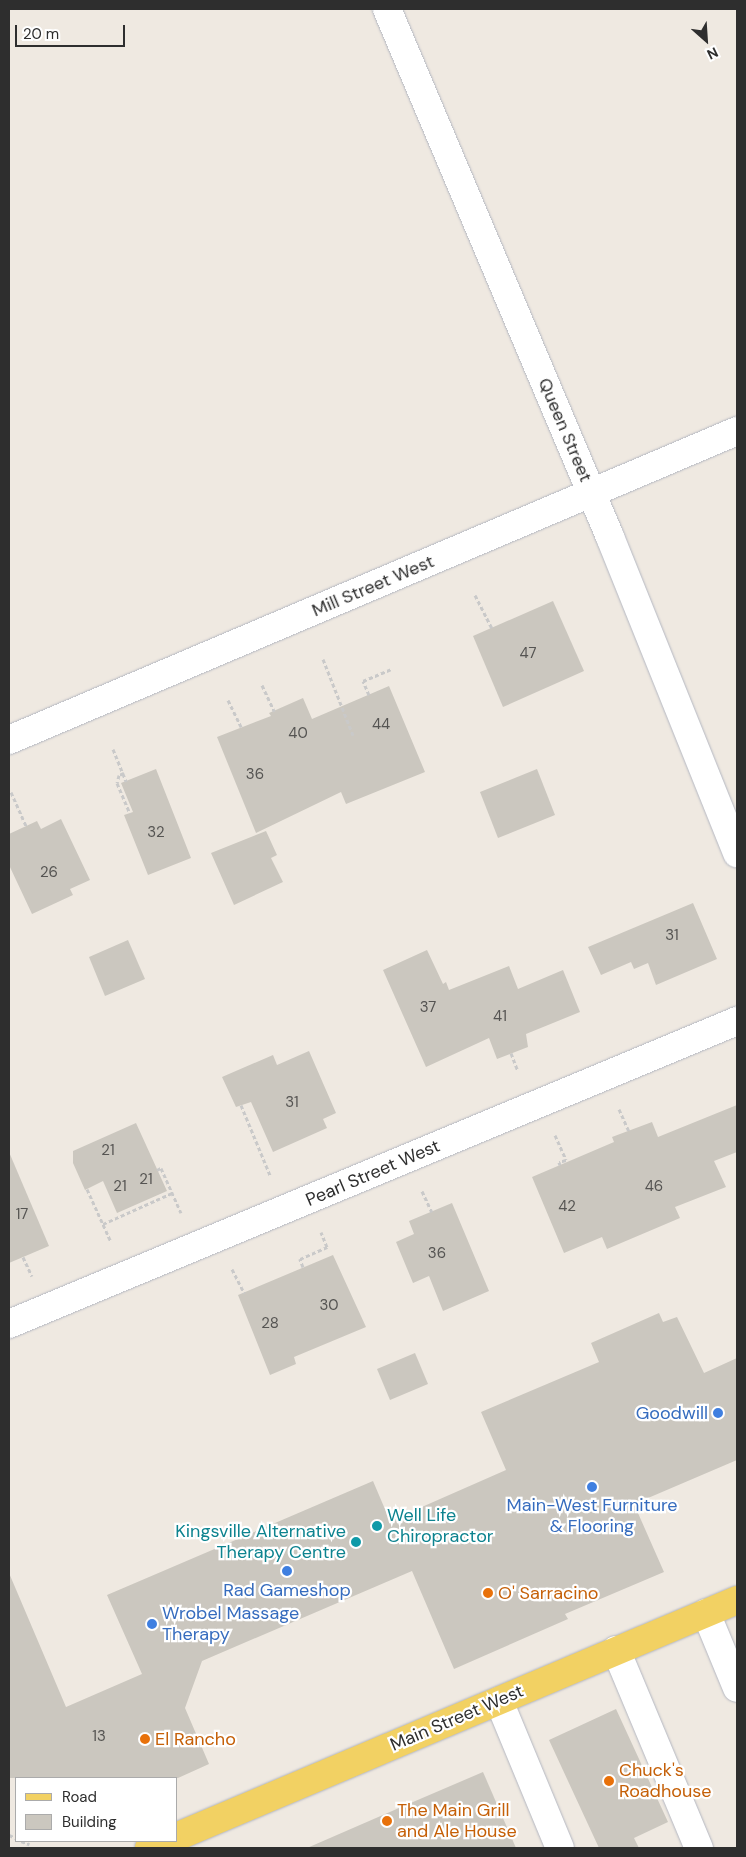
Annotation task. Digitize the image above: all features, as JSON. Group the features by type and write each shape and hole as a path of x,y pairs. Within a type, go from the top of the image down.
{"main road":[{"name":"Main Street West","path":"178,1836 737,1600"},
{"path":"149,1848 164,1842"}],"street":[{"name":"Queen Street","path":"388,9 591,493 737,853"},
{"name":"Mill Street West","path":"9,740 737,432"},
{"name":"Pearl Street West","path":"9,1324 737,1021"},
{"path":"706,1613 737,1688"},
{"path":"616,1650 699,1848"},
{"path":"499,1701 560,1848"}],"path":[{"path":"475,594 492,628"},
{"path":"323,659 353,735"},
{"path":"369,695 362,681 391,669"},
{"path":"262,685 274,711"},
{"path":"228,700 241,727"},
{"path":"113,748 126,781"},
{"path":"124,773 118,783 130,813"},
{"path":"11,792 26,826"},
{"path":"511,1053 518,1071"},
{"path":"241,1105 270,1175"},
{"path":"619,1108 629,1131"},
{"path":"555,1135 566,1160 559,1162 560,1165"},
{"path":"157,1170 161,1168 181,1213"},
{"path":"87,1189 111,1242"},
{"path":"422,1191 432,1212"},
{"path":"103,1224 141,1205 172,1193"},
{"path":"303,1267 300,1260 328,1247 321,1232"},
{"path":"23,1257 32,1276"},
{"path":"232,1269 244,1293"},
{"path":"24,1842 29,1844"}],"building":[{"path":"553,601 584,671 503,707 473,636"},
{"path":"389,686 425,772 346,804 341,792 256,833 217,737 271,716 269,713 303,698 312,719"},
{"path":"156,769 191,858 148,875 124,815 133,812 121,783"},
{"path":"537,769 555,815 498,838 480,792"},
{"path":"61,819 90,880 70,889 73,895 32,914 9,865 9,834 37,821 41,829"},
{"path":"266,831 277,855 271,858 283,882 234,905 211,853"},
{"path":"693,903 717,959 656,985 648,963 634,969 631,962 601,975 588,947"},
{"path":"128,940 145,979 105,996 89,957"},
{"path":"427,950 443,984 446,982 449,990 509,966 518,989 563,970 580,1012 526,1034 528,1047 497,1059 489,1038 426,1067 383,970"},
{"path":"309,1051 336,1113 323,1119 327,1128 273,1152 251,1102 236,1107 222,1077 273,1055 277,1065"},
{"path":"737,1105 737,1152 714,1161 726,1187 675,1207 680,1218 607,1249 602,1237 564,1253 532,1177 614,1142 612,1137 652,1122 658,1137"},
{"path":"136,1123 167,1191 117,1213 103,1181 85,1190 73,1163 73,1151"},
{"path":"9,1152 49,1246 9,1263"},
{"path":"452,1203 489,1291 443,1311 429,1276 413,1283 396,1242 414,1234 409,1221"},
{"path":"333,1255 366,1327 294,1357 296,1364 270,1375 238,1295"},
{"path":"659,1313 663,1322 677,1317 704,1373 737,1358 737,1460 634,1504 664,1572 565,1614 568,1619 454,1669 412,1571 202,1661 185,1708 209,1764 178,1778 9,1778 9,1573 66,1707 142,1674 107,1595 373,1481 390,1521 506,1470 481,1412 599,1362 591,1343"},
{"path":"415,1353 428,1384 390,1400 377,1369"},
{"name":"Chuck's Roadhouse","path":"616,1709 668,1822 634,1838 639,1848 599,1848 549,1740"},
{"path":"483,1772 516,1848 307,1848 399,1808"}],"place":[{"name":"Goodwill","path":"718,1413"},
{"name":"Main-West Furniture & Flooring","path":"592,1487"},
{"name":"Well Life Chiropractor","path":"377,1526"},
{"name":"Kingsville Alternative Therapy Centre","path":"356,1542"},
{"name":"Rad Gameshop","path":"287,1571"},
{"name":"O' Sarracino","path":"488,1593"},
{"name":"Wrobel Massage Therapy","path":"152,1624"},
{"name":"El Rancho","path":"145,1739"},
{"name":"Chuck's Roadhouse","path":"609,1781"},
{"name":"The Main Grill and Ale House","path":"387,1821"}]}
